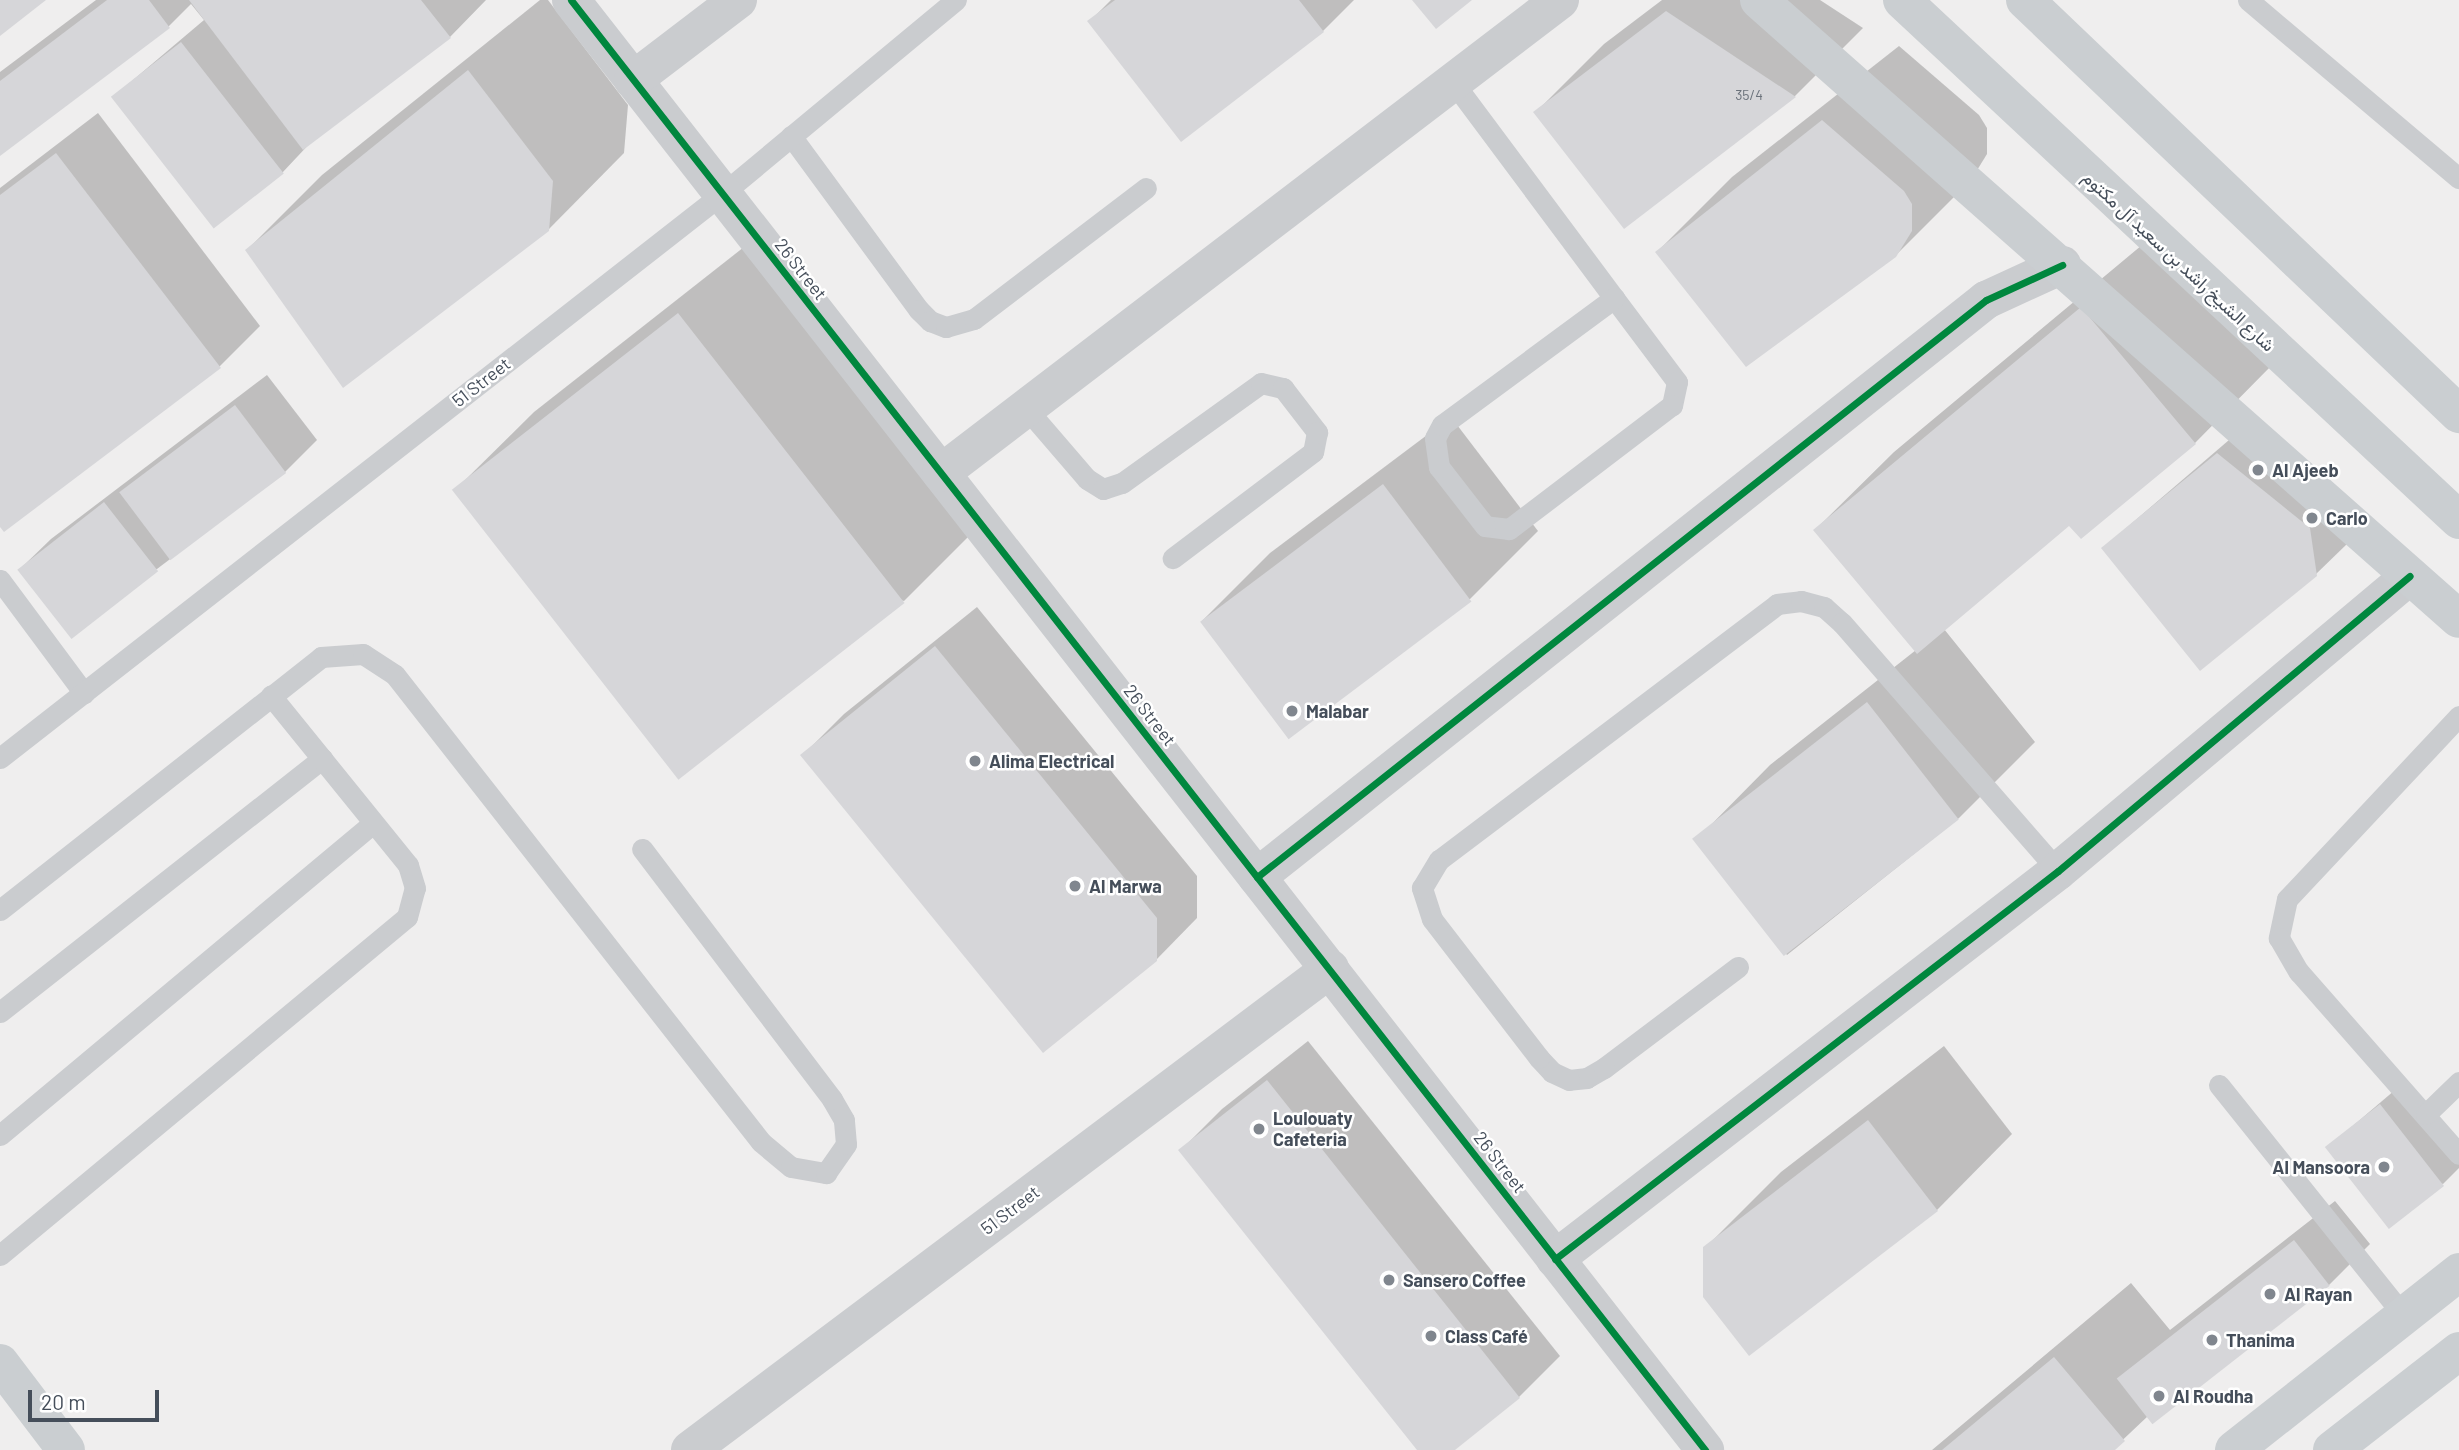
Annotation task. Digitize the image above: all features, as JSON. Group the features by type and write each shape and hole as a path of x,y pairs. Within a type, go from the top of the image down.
{"street":[{"name":"26 Street","path":"571,0 1705,1450"},
{"path":"634,80 738,0"},
{"path":"941,473 1560,0"},
{"path":"1759,0 2063,265 2459,619"},
{"name":"شارع الشيخ راشد بن سعيد آل مكتوم","path":"1902,0 2459,520"},
{"path":"2025,0 2459,414"},
{"path":"1257,877 1986,300 2063,265"},
{"path":"1555,1259 2058,871 2410,576"},
{"name":"51 Street","path":"690,1450 1329,970"},
{"path":"2234,1450 2459,1272"},
{"path":"2332,1450 2459,1351"},
{"path":"0,1363 66,1450"}],"lane":[{"name":"51 Street","path":"0,758 722,194 957,0"},
{"path":"2248,0 2459,178"},
{"path":"1453,82 1677,382 1672,405 1509,529 1485,526 1439,467 1435,438 1442,425 1614,298"},
{"path":"791,136 919,310 930,321 946,327 974,319 1146,188"},
{"path":"1024,407 1087,479 1103,489 1122,483 1261,383 1283,388 1317,432 1313,452 1173,558"},
{"path":"0,580 84,693"},
{"path":"1738,967 1604,1068 1587,1078 1569,1080 1552,1072 1539,1058 1440,930 1424,904 1422,888 1439,860 1777,604 1801,601 1824,607 1842,623 2058,871"},
{"path":"0,910 271,696 328,655 348,652 381,662 761,1142 792,1167 826,1173 846,1144 844,1120 832,1099 642,849"},
{"path":"0,1255 407,917 415,888 408,865 271,696"},
{"path":"2459,716 2287,899 2279,918 2278,938 2286,956 2459,1154"},
{"path":"0,1012 322,759"},
{"path":"0,1135 373,822"},
{"path":"2426,1114 2459,1082"},
{"path":"2219,1085 2404,1316"}],"building":[{"path":"0,0 46,0 0,36"},
{"path":"107,0 149,0 170,28 0,156 0,81"},
{"path":"189,0 421,0 451,38 303,150"},
{"path":"1115,0 1299,0 1324,32 1181,142 1087,21"},
{"path":"1412,0 1472,0 1436,29"},
{"path":"1666,11 1796,97 1624,229 1533,112"},
{"path":"181,42 284,174 214,228 111,97"},
{"path":"468,70 553,181 549,231 343,388 245,250"},
{"path":"1822,120 1904,191 1912,204 1912,231 1896,257 1746,367 1655,252"},
{"path":"56,153 221,368 4,532 0,527 0,195"},
{"path":"2081,307 2196,444 2081,539 2069,526 1917,654 1813,530"},
{"path":"678,313 905,603 678,780 452,490"},
{"path":"235,405 286,473 170,560 119,492"},
{"path":"2217,453 2310,528 2317,576 2200,671 2101,548"},
{"path":"1383,484 1471,601 1289,739 1200,622"},
{"path":"104,502 158,571 71,639 17,570"},
{"path":"935,646 1157,918 1157,961 1043,1053 800,755"},
{"path":"1867,702 1959,819 1784,956 1692,839"},
{"path":"1267,1080 1520,1398 1455,1450 1417,1450 1178,1150"},
{"name":"Al Mansoora","path":"2380,1104 2444,1186 2389,1229 2325,1147"},
{"path":"1868,1120 1938,1211 1749,1356 1703,1297 1703,1247"},
{"path":"2294,1240 2330,1286 2152,1424 2117,1379"},
{"path":"2054,1357 2125,1441 2115,1450 1942,1450"}],"cycle path":[{"path":"571,0 1705,1450"},
{"path":"1257,877 1986,300 2062,265"},
{"path":"1555,1259 2058,871 2410,576"}],"place":[{"name":"Al Ajeeb","path":"2258,470"},
{"name":"Carlo","path":"2312,518"},
{"name":"Malabar","path":"1292,711"},
{"name":"Alima Electrical","path":"975,761"},
{"name":"Al Marwa","path":"1075,886"},
{"name":"Loulouaty Cafeteria","path":"1259,1129"},
{"name":"Al Mansoora","path":"2384,1167"},
{"name":"Sansero Coffee","path":"1389,1280"},
{"name":"Al Rayan","path":"2270,1294"},
{"name":"Class Café","path":"1431,1336"},
{"name":"Thanima","path":"2212,1340"},
{"name":"Al Roudha","path":"2159,1396"}]}
